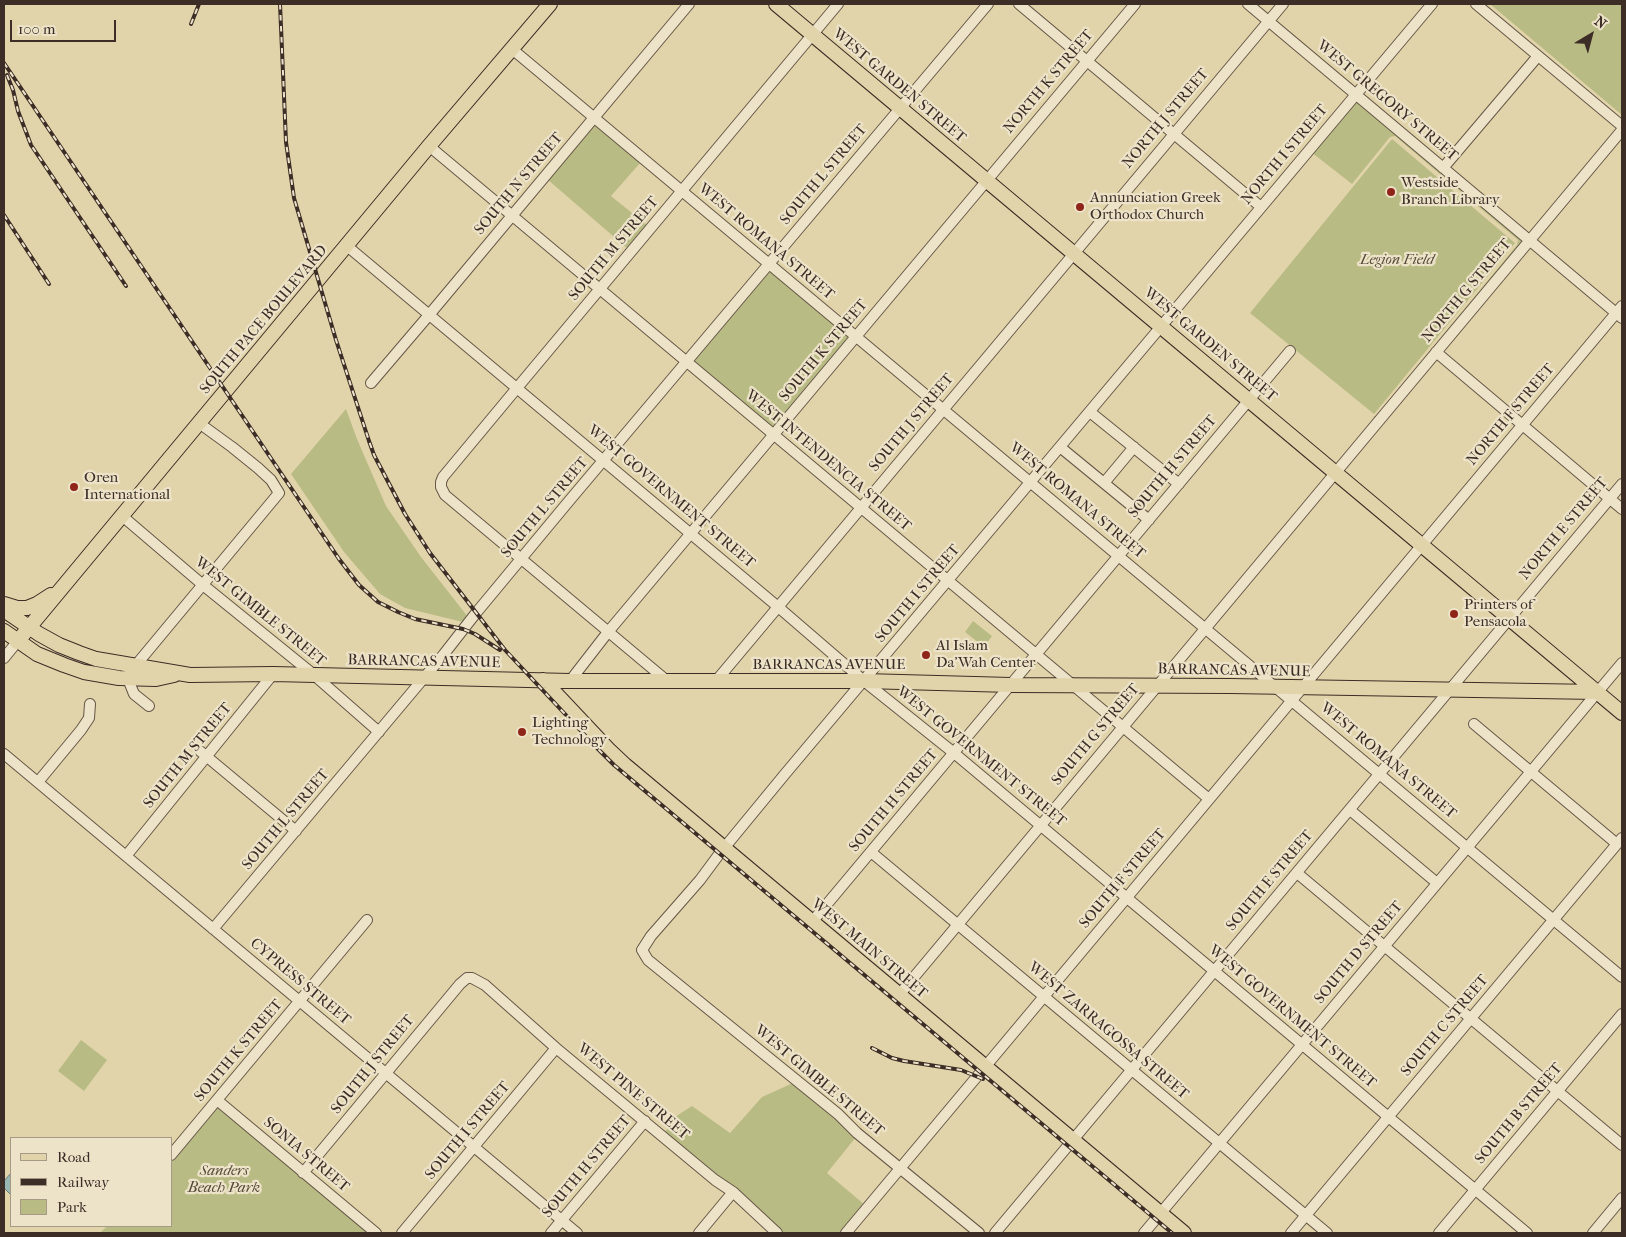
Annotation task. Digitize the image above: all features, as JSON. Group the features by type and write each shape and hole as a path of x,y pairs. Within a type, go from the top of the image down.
{"main road":[{"name":"SOUTH PACE BOULEVARD","path":"18,642 121,515 550,4"},
{"name":"WEST GARDEN STREET","path":"776,4 1423,544 1622,713"},
{"path":"4,604 17,608 27,608 62,588"},
{"name":"BARRANCAS AVENUE","path":"4,610 28,628 59,645 79,653 180,674 249,676 273,674 570,681 864,681 1011,685 1597,692"},
{"name":"BARRANCAS AVENUE","path":"4,631 37,654 64,666 103,676 128,679 156,679 180,674"},
{"name":"WEST MAIN STREET","path":"543,680 615,757 1184,1233"}],"street":[{"name":"SOUTH N STREET","path":"371,383 689,4"},
{"name":"SOUTH M STREET","path":"521,560 445,495 441,484 443,477 838,4"},
{"name":"SOUTH L STREET","path":"213,929 988,4"},
{"path":"1018,4 1261,207"},
{"name":"NORTH K STREET","path":"986,180 1135,4"},
{"name":"WEST GREGORY STREET","path":"1248,4 1443,168 1620,312"},
{"name":"NORTH J STREET","path":"1073,253 1282,4"},
{"name":"NORTH I STREET","path":"1161,327 1432,4"},
{"path":"1476,4 1622,128"},
{"name":"WEST ROMANA STREET","path":"512,50 682,190 1622,977"},
{"path":"1443,168 1538,56"},
{"name":"NORTH G STREET","path":"1336,472 1622,128"},
{"name":"WEST INTENDENCIA STREET","path":"429,146 1209,799"},
{"name":"SOUTH K STREET","path":"570,681 608,632 986,180"},
{"name":"WEST GOVERNMENT STREET","path":"347,246 864,681 954,753 1527,1233"},
{"name":"SOUTH J STREET","path":"716,681 1073,253"},
{"name":"NORTH F STREET","path":"1423,544 1522,425 1620,312"},
{"name":"SOUTH I STREET","path":"642,950 651,936 700,880 724,848 1161,327"},
{"name":"SOUTH H STREET","path":"812,922 1290,351"},
{"path":"1436,352 1622,509"},
{"path":"1090,412 1179,484"},
{"path":"136,665 279,493 271,480 258,468 232,446 199,423"},
{"path":"1060,447 1149,520"},
{"path":"1104,483 1134,447"},
{"name":"SOUTH G STREET","path":"899,995 1336,472"},
{"name":"NORTH E STREET","path":"1510,617 1622,484"},
{"name":"WEST GIMBLE STREET","path":"121,515 379,732"},
{"name":"SOUTH F STREET","path":"846,1233 1423,544"},
{"path":"521,560 666,680"},
{"name":"SOUTH E STREET","path":"995,1233 1510,617"},
{"name":"SOUTH PACE BOULEVARD","path":"4,658 18,642"},
{"name":"SOUTH D STREET","path":"1144,1233 1622,663"},
{"name":"SOUTH M STREET","path":"126,856 203,754 273,674"},
{"path":"128,679 134,694 149,706"},
{"path":"38,782 89,718 90,704"},
{"path":"1474,724 1620,841"},
{"name":"CYPRESS STREET","path":"4,754 577,1233"},
{"path":"203,754 296,831"},
{"path":"1350,810 1437,883"},
{"name":"SOUTH C STREET","path":"1291,1233 1620,841"},
{"name":"WEST ZARRAGOSSA STREET","path":"871,852 1327,1233"},
{"path":"1297,873 1622,1145"},
{"name":"SOUTH K STREET","path":"172,1154 367,920"},
{"name":"WEST GIMBLE STREET","path":"642,950 648,960 838,1114 857,1133 979,1233"},
{"name":"SOUTH J STREET","path":"303,1172 467,978"},
{"name":"WEST PINE STREET","path":"467,978 472,978 485,985 556,1048 715,1180 733,1192 777,1233"},
{"name":"SOUTH B STREET","path":"1439,1233 1622,1014"},
{"name":"SOUTH I STREET","path":"402,1233 556,1048"},
{"name":"SONIA STREET","path":"217,1100 376,1233"},
{"name":"SOUTH H STREET","path":"551,1233 645,1121"},
{"path":"699,1233 733,1192"},
{"path":"1593,1233 1618,1210 1622,1198"}],"green space":[{"path":"1490,4 1622,4 1622,115"},
{"path":"1356,100 1524,241 1376,418 1373,416 1376,416 1517,245 1518,240 1395,136 1390,137 1352,184 1311,152"},
{"path":"594,122 641,162 611,196 648,226 628,249 547,179"},
{"name":"Legion Field","path":"1392,139 1515,243 1374,414 1250,313"},
{"path":"769,270 850,337 773,427 693,362"},
{"path":"346,409 386,506 421,557 468,617 463,622 405,608 380,594 344,552 291,474"},
{"path":"973,621 992,636 984,647 965,632"},
{"path":"81,1040 107,1060 84,1091 58,1071"},
{"path":"793,1083 835,1117 856,1137 827,1173 865,1205 842,1233 783,1233 758,1208 665,1132 675,1117 692,1106 730,1133 762,1097"},
{"name":"Sanders Beach Park","path":"211,1100 369,1233 100,1233 106,1227 172,1227 172,1147"}],"water":[{"path":"10,1174 10,1194 4,1188 4,1181"}],"railway":[{"path":"191,24 199,4"},
{"path":"280,4 286,142 294,198 336,340 374,455 405,514 430,553 505,650 614,765 1172,1233"},
{"path":"4,63 339,559 359,585 378,602 398,612 415,619 463,629 475,634 500,650"},
{"path":"7,75 31,145 126,286"},
{"path":"4,215 49,284"},
{"path":"872,1048 892,1058 961,1070 983,1079"}],"place":[{"name":"Westside Branch Library","path":"1391,192"},
{"name":"Annunciation Greek Orthodox Church","path":"1080,207"},
{"name":"Oren International","path":"74,487"},
{"name":"Printers of Pensacola","path":"1454,614"},
{"name":"Al Islam Da'Wah Center","path":"926,655"},
{"name":"Lighting Technology","path":"522,732"}]}
